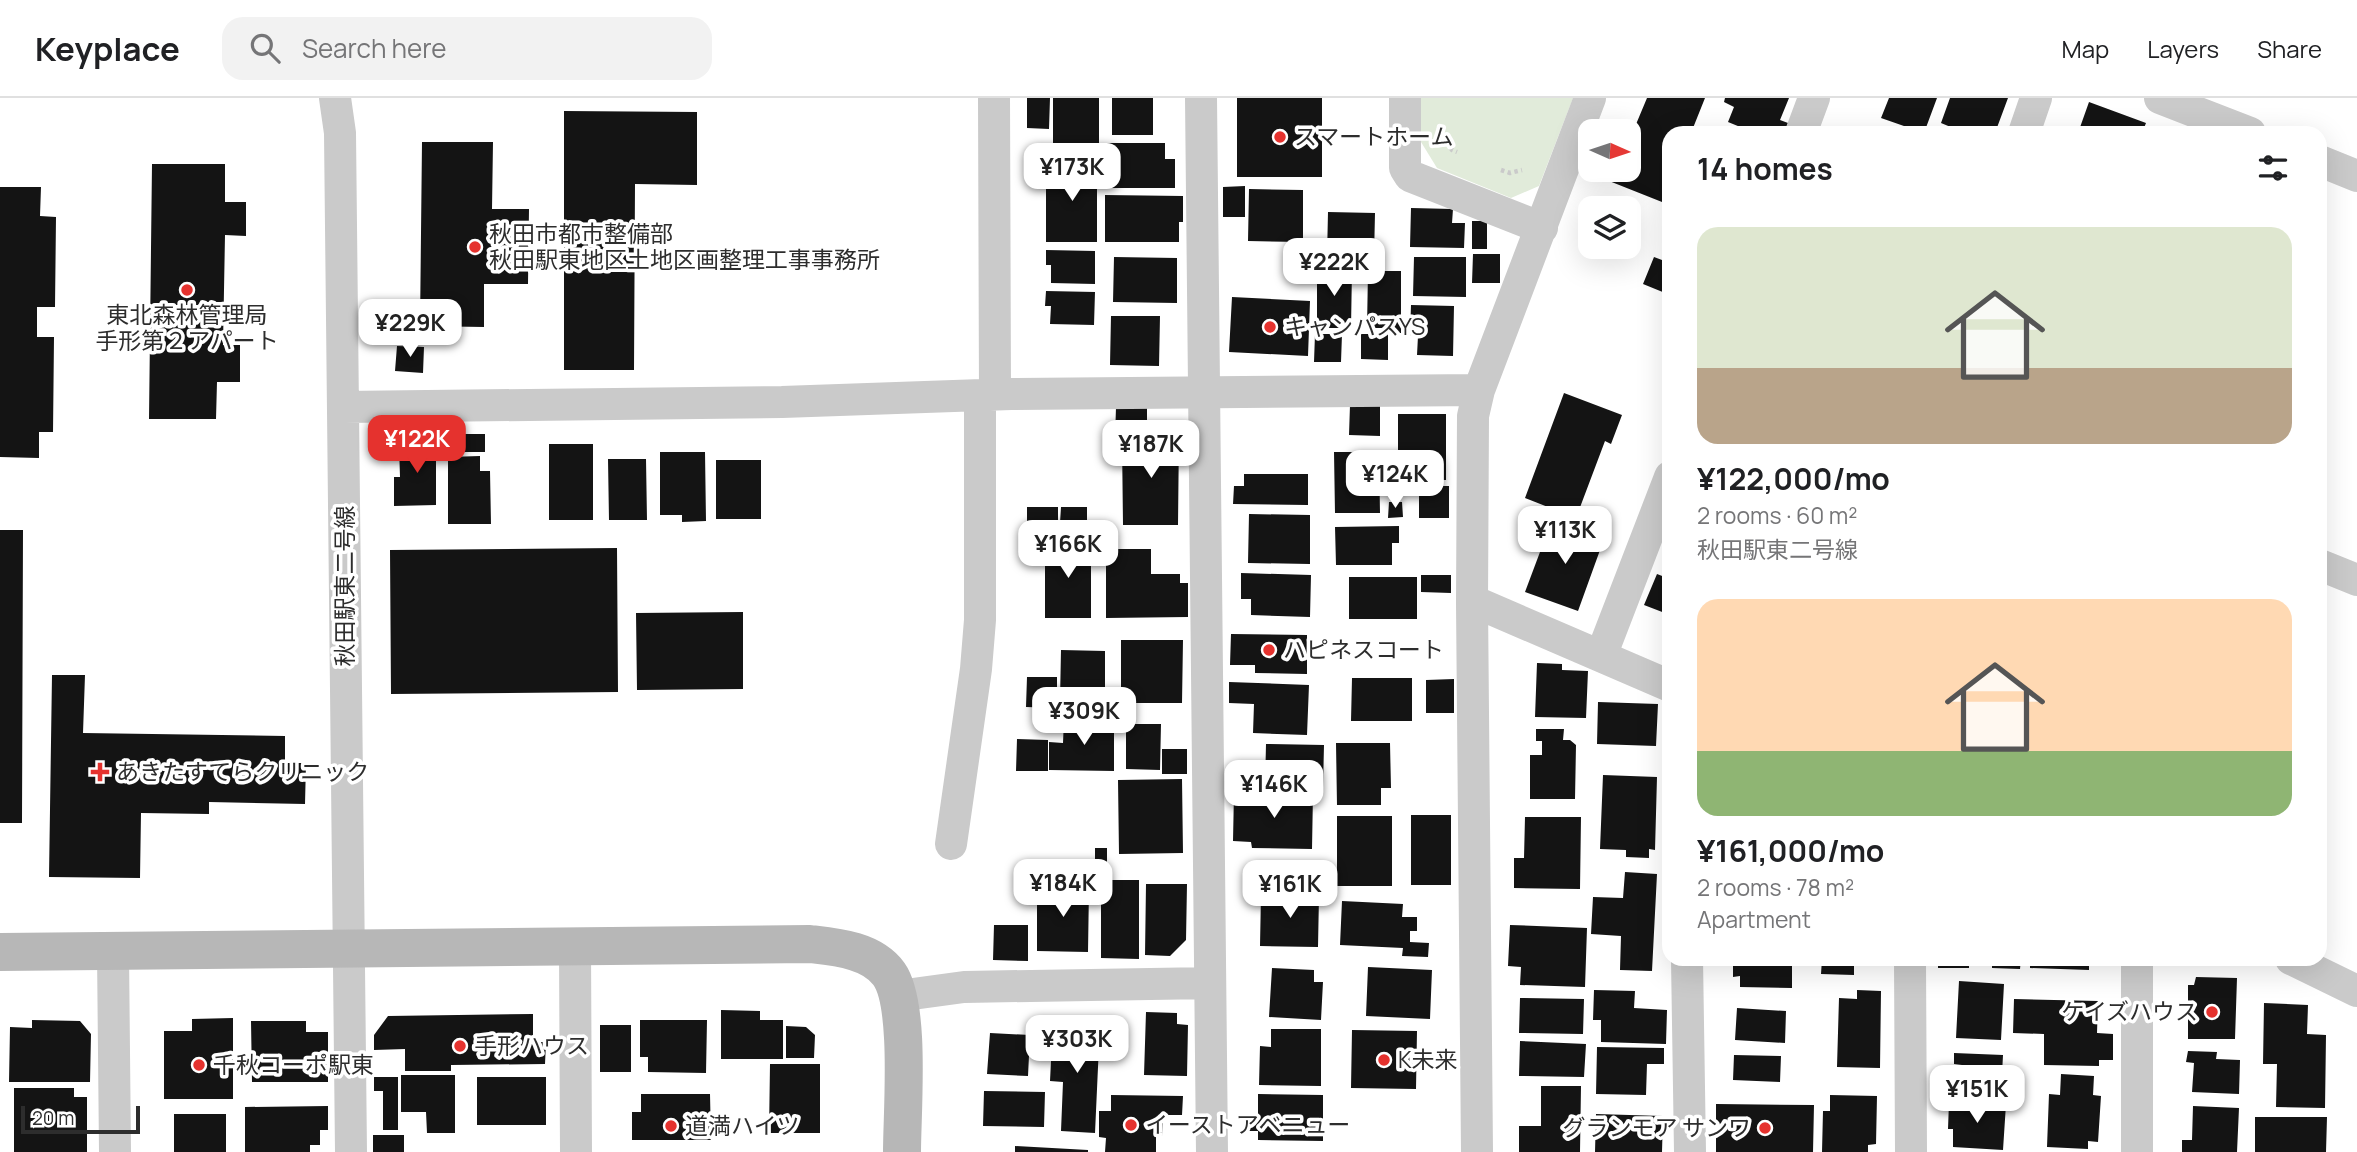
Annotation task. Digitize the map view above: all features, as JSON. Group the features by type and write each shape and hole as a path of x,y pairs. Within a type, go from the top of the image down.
{"street":[{"name":"秋田駅東二号線","path":"335,98 340,133 351,1152"},
{"path":"951,844 976,669 980,620 994,98"},
{"path":"1201,98 1212,1152"},
{"path":"1405,98 1405,168 1410,176 1542,228"},
{"path":"1477,1152 1473,416 1479,390 1590,98"},
{"path":"1804,126 1814,98"},
{"path":"2026,126 2036,98"},
{"path":"2160,98 2231,126"},
{"path":"2327,164 2357,176"},
{"path":"344,407 782,402 988,394 1479,390"},
{"path":"1601,656 1662,498"},
{"path":"2327,568 2357,580"},
{"path":"1472,603 1662,683"},
{"path":"0,952 810,944 836,947 857,953 888,972 898,996 902,1033 902,1152"},
{"path":"575,948 576,1152"},
{"path":"113,952 116,1152"},
{"path":"1687,966 1690,1152"},
{"path":"1910,966 1911,1152"},
{"path":"2137,966 2137,1152"},
{"path":"2309,966 2357,991"},
{"path":"898,996 964,987 1210,983"}],"path":[{"path":"1441,132 1452,150 1463,155"},
{"path":"1498,169 1510,173 1525,168"}],"green space":[{"path":"1420,98 1573,98 1539,186 1511,198 1437,168 1421,142"}],"building":[{"path":"1027,98 1050,98 1049,129 1027,128"},
{"path":"1053,98 1099,98 1099,156 1053,156"},
{"path":"1112,98 1153,98 1153,135 1112,135"},
{"name":"スマートホーム","path":"1237,98 1322,98 1322,177 1237,177"},
{"path":"1647,98 1705,98 1694,126 1662,126 1662,202 1612,182 1642,182 1642,119 1638,119"},
{"path":"1725,98 1789,98 1780,120 1788,123 1787,126 1738,126 1728,122 1734,107 1724,102"},
{"path":"1889,98 1937,98 1927,126 1904,126 1881,118"},
{"path":"1950,98 2008,98 1998,126 1948,126 1941,123"},
{"path":"2089,102 2146,123 2145,126 2080,126"},
{"path":"564,111 697,112 697,185 635,184 634,370 564,370"},
{"name":"秋田市都市整備部 秋田駅東地区土地区画整理工事事務所","path":"422,142 493,142 492,209 529,209 528,284 484,284 484,327 420,326"},
{"path":"1106,143 1165,143 1165,159 1175,159 1175,188 1106,188"},
{"path":"1052,161 1097,161 1097,242 1046,242 1046,185 1052,185"},
{"name":"東北森林管理局 手形第２アパート","path":"152,164 225,164 225,202 246,202 246,236 225,235 223,345 240,345 240,382 217,382 216,419 149,419"},
{"path":"1245,186 1245,217 1223,217 1223,187"},
{"path":"0,187 41,187 40,216 56,217 55,307 37,307 37,337 54,337 53,432 39,432 39,458 0,457"},
{"path":"1249,189 1303,190 1303,242 1248,241"},
{"path":"1105,195 1183,196 1183,222 1179,222 1179,242 1105,242"},
{"path":"1411,208 1453,209 1452,223 1465,223 1464,248 1410,247"},
{"path":"1328,212 1375,213 1374,258 1327,257"},
{"path":"1472,221 1487,221 1487,249 1472,249"},
{"path":"1046,250 1095,251 1095,284 1051,283 1051,265 1046,265"},
{"path":"1473,254 1500,254 1500,283 1472,283"},
{"path":"1114,257 1177,258 1177,303 1113,302"},
{"path":"1414,257 1466,257 1466,297 1413,296"},
{"path":"1654,257 1662,260 1662,292 1643,284"},
{"path":"1317,268 1352,269 1351,328 1317,328"},
{"path":"1368,271 1401,271 1401,333 1386,333 1387,328 1367,328"},
{"path":"1046,291 1095,292 1094,325 1050,324 1051,306 1045,306"},
{"name":"キャンパスYS","path":"1232,297 1310,301 1308,356 1229,352"},
{"path":"1411,305 1454,306 1453,356 1417,355 1418,336 1410,335"},
{"path":"1111,316 1160,316 1159,366 1110,365"},
{"path":"1315,334 1342,334 1341,362 1314,362"},
{"path":"1361,334 1388,334 1388,360 1361,359"},
{"path":"397,346 424,347 423,373 395,371"},
{"path":"1564,393 1622,415 1611,444 1605,441 1576,518 1525,498"},
{"path":"1350,405 1380,405 1380,436 1349,435"},
{"path":"1116,407 1147,407 1147,439 1115,439"},
{"path":"1398,414 1446,414 1446,480 1398,479"},
{"path":"1179,432 1178,525 1123,525 1122,440 1149,440 1148,433"},
{"path":"454,434 485,434 485,452 454,452"},
{"path":"436,439 436,505 394,506 394,477 400,477 399,446 421,445 421,440"},
{"path":"549,444 593,444 593,520 549,520"},
{"path":"660,452 705,452 706,521 682,522 682,515 660,515"},
{"path":"1334,452 1379,452 1380,513 1335,513"},
{"path":"480,456 480,471 490,471 491,524 448,524 448,457"},
{"path":"608,459 646,459 647,520 609,520"},
{"path":"716,460 761,460 761,519 716,519"},
{"path":"1244,474 1308,474 1308,505 1233,504 1234,486 1244,486"},
{"path":"1419,486 1449,486 1449,518 1419,518"},
{"path":"1389,502 1402,502 1403,517 1388,518"},
{"path":"1027,507 1058,507 1058,540 1027,540"},
{"path":"1061,507 1087,507 1087,523 1060,523"},
{"path":"1249,514 1310,515 1310,564 1248,563"},
{"path":"1552,520 1604,539 1578,611 1525,592"},
{"path":"1399,526 1399,543 1392,543 1392,565 1336,565 1335,527"},
{"path":"0,530 23,530 22,823 0,823"},
{"path":"1045,542 1091,542 1091,618 1045,618"},
{"path":"617,548 618,692 391,694 390,550"},
{"path":"1106,549 1151,549 1151,574 1180,574 1180,583 1188,583 1188,617 1106,618"},
{"path":"1241,573 1311,575 1310,617 1251,615 1251,599 1241,599"},
{"path":"1657,574 1662,576 1662,612 1644,605"},
{"path":"1421,575 1451,575 1451,593 1421,592"},
{"path":"1349,577 1417,577 1417,619 1349,619"},
{"path":"743,612 743,689 637,690 636,613"},
{"name":"ハピネスコート","path":"1231,634 1307,635 1307,674 1255,673 1255,665 1230,665"},
{"path":"1121,640 1183,640 1182,703 1121,703"},
{"path":"1061,650 1105,651 1105,701 1060,700"},
{"path":"1537,663 1562,664 1562,670 1588,671 1586,718 1535,717"},
{"path":"52,675 85,675 83,733 285,736 285,763 306,763 305,804 209,802 209,814 141,813 140,878 49,877"},
{"path":"1027,677 1057,677 1057,708 1026,707"},
{"path":"1352,678 1412,678 1412,721 1351,721"},
{"path":"1454,679 1454,713 1426,713 1426,680"},
{"path":"1229,682 1309,685 1307,735 1253,733 1254,704 1229,703"},
{"path":"1598,702 1658,704 1656,746 1597,744"},
{"path":"1064,719 1114,720 1114,771 1049,770 1049,742 1063,743"},
{"path":"1126,724 1161,724 1160,770 1126,769"},
{"path":"1536,729 1564,729 1563,740 1570,740 1576,745 1575,799 1530,799 1530,755 1542,755 1542,741 1536,741"},
{"path":"1017,739 1048,740 1048,771 1016,771"},
{"path":"1336,743 1390,743 1391,788 1381,788 1381,805 1337,805"},
{"path":"1266,744 1324,745 1323,788 1265,787"},
{"path":"1162,749 1187,749 1187,774 1162,774"},
{"path":"1603,775 1657,777 1655,850 1649,849 1649,858 1626,857 1626,850 1600,849"},
{"path":"1182,779 1183,853 1119,854 1118,780"},
{"path":"1234,792 1313,793 1312,849 1252,848 1251,842 1233,841"},
{"path":"1411,815 1451,815 1451,885 1411,885"},
{"path":"1337,816 1392,816 1392,886 1337,886"},
{"path":"1525,817 1581,817 1580,889 1514,888 1514,858 1524,858"},
{"path":"1095,848 1107,848 1107,868 1095,867"},
{"path":"1625,872 1657,874 1652,971 1620,970 1621,936 1591,934 1593,897 1623,898"},
{"path":"1101,880 1139,880 1139,959 1101,958"},
{"path":"1146,884 1187,884 1186,940 1170,956 1145,955"},
{"path":"1037,886 1089,887 1088,952 1037,951"},
{"path":"1261,894 1319,895 1318,947 1260,946"},
{"path":"1342,901 1403,904 1402,917 1417,917 1417,931 1410,931 1410,942 1429,943 1428,957 1402,956 1403,948 1340,945"},
{"path":"994,925 1028,925 1028,961 993,960"},
{"path":"1510,925 1587,928 1585,987 1520,985 1521,967 1508,966"},
{"path":"1733,966 1792,966 1792,988 1740,987 1740,976 1733,977"},
{"path":"1822,966 1854,966 1854,975 1821,974"},
{"path":"1938,966 1969,966 1969,968"},
{"path":"1992,966 2020,966 2020,969"},
{"path":"2089,966 2089,970 2030,968"},
{"path":"1368,967 1432,970 1430,1019 1366,1016"},
{"path":"1272,968 1314,970 1314,982 1323,982 1321,1020 1269,1017"},
{"name":"ケイズハウス","path":"2196,977 2237,978 2235,1039 2188,1039 2188,985 2194,985"},
{"path":"1959,981 2004,984 2001,1040 1956,1038"},
{"path":"1594,990 1635,991 1634,1008 1667,1010 1666,1044 1601,1042 1601,1020 1593,1020"},
{"path":"1857,990 1881,991 1880,1068 1837,1067 1839,998 1857,999"},
{"path":"1520,998 1584,999 1583,1034 1519,1033"},
{"path":"2014,999 2098,1001 2097,1033 2113,1034 2113,1060 2099,1060 2099,1066 2044,1065 2044,1034 2013,1033"},
{"path":"2264,1003 2308,1005 2307,1034 2326,1035 2325,1108 2276,1107 2277,1064 2263,1064"},
{"path":"1737,1008 1786,1011 1785,1043 1735,1040"},
{"path":"721,1010 760,1011 760,1020 783,1020 783,1059 721,1059"},
{"path":"1146,1012 1177,1013 1177,1024 1188,1025 1187,1076 1144,1075"},
{"name":"手形ハウス","path":"533,1014 533,1042 546,1042 545,1064 451,1065 451,1071 405,1071 405,1049 374,1050 374,1035 388,1016"},
{"name":"千秋コーポ駅東","path":"233,1018 233,1099 164,1099 164,1031 192,1031 192,1019"},
{"path":"32,1020 80,1021 91,1034 90,1082 9,1082 10,1027 32,1028"},
{"path":"640,1020 707,1020 706,1073 648,1072 648,1057 640,1057"},
{"path":"251,1021 306,1021 306,1032 328,1032 328,1082 252,1082"},
{"path":"1063,1022 1100,1023 1095,1133 1061,1131 1063,1082 1050,1081 1052,1041 1062,1041"},
{"path":"600,1025 631,1025 631,1072 600,1072"},
{"path":"786,1026 806,1027 815,1035 814,1058 786,1058"},
{"path":"1271,1029 1321,1029 1321,1086 1259,1085 1260,1046 1271,1047"},
{"name":"K未来","path":"1352,1030 1417,1031 1416,1089 1351,1088"},
{"path":"990,1033 1030,1035 1028,1076 987,1074"},
{"path":"1520,1041 1586,1044 1584,1077 1519,1076"},
{"path":"1597,1047 1664,1048 1664,1064 1647,1064 1646,1095 1596,1094"},
{"path":"2188,1051 2217,1052 2216,1059 2240,1060 2239,1094 2192,1092 2194,1063 2186,1062"},
{"path":"1954,1053 2003,1055 2001,1094 1961,1092 1962,1065 1954,1064"},
{"path":"1734,1055 1781,1056 1780,1082 1733,1080"},
{"path":"770,1064 820,1064 820,1133 769,1133"},
{"path":"2061,1074 2094,1076 2093,1095 2101,1096 2098,1142 2088,1141 2088,1149 2047,1147 2049,1094 2060,1095"},
{"path":"401,1075 455,1075 455,1133 427,1133 426,1112 401,1112"},
{"path":"374,1077 398,1077 398,1130 383,1130 383,1091 374,1091"},
{"path":"477,1077 546,1077 546,1125 477,1125"},
{"path":"1541,1086 1581,1086 1580,1152 1519,1152 1519,1126 1541,1126"},
{"path":"14,1088 74,1088 74,1097 87,1097 87,1152 14,1152"},
{"path":"984,1091 1045,1092 1044,1127 983,1126"},
{"name":"道満ハイツ","path":"641,1094 710,1094 711,1140 632,1140 632,1112 641,1112"},
{"path":"1258,1094 1323,1095 1323,1141 1258,1140 1258,1131 1247,1131 1247,1114 1258,1114"},
{"name":"イーストアベニュー","path":"1111,1095 1183,1096 1182,1115 1163,1115 1162,1136 1156,1136 1156,1152 1105,1152 1106,1138 1099,1137 1099,1111 1111,1111"},
{"path":"1830,1095 1877,1096 1876,1144 1868,1145 1868,1152 1822,1152 1823,1111 1830,1111"},
{"path":"1949,1102 2006,1104 2003,1150 1953,1147 1953,1129 1948,1129"},
{"name":"グランモア サンワ","path":"1716,1104 1814,1105 1813,1152 1716,1152"},
{"path":"328,1106 328,1130 320,1130 320,1145 310,1145 310,1152 245,1152 245,1107"},
{"path":"2193,1106 2239,1108 2237,1152 2182,1152 2182,1140 2192,1140"},
{"path":"174,1114 226,1114 226,1152 174,1152"},
{"path":"1596,1114 1663,1116 1662,1152 1595,1152"},
{"path":"2255,1117 2327,1117 2326,1152 2255,1152"},
{"path":"373,1135 404,1135 404,1152 373,1152"},
{"path":"1015,1146 1088,1150 1088,1152 1015,1152"}],"place":[{"name":"スマートホーム","path":"1280,137"},
{"name":"秋田市都市整備部 秋田駅東地区土地区画整理工事事務所","path":"475,247"},
{"name":"東北森林管理局 手形第２アパート","path":"187,290"},
{"name":"キャンパスYS","path":"1270,327"},
{"name":"ハピネスコート","path":"1269,650"},
{"name":"あきたすてらクリニック","path":"100,772"},
{"name":"ケイズハウス","path":"2212,1012"},
{"name":"手形ハウス","path":"460,1046"},
{"name":"K未来","path":"1384,1060"},
{"name":"千秋コーポ駅東","path":"199,1065"},
{"name":"イーストアベニュー","path":"1131,1125"},
{"name":"道満ハイツ","path":"671,1126"},
{"name":"グランモア サンワ","path":"1765,1128"}]}
